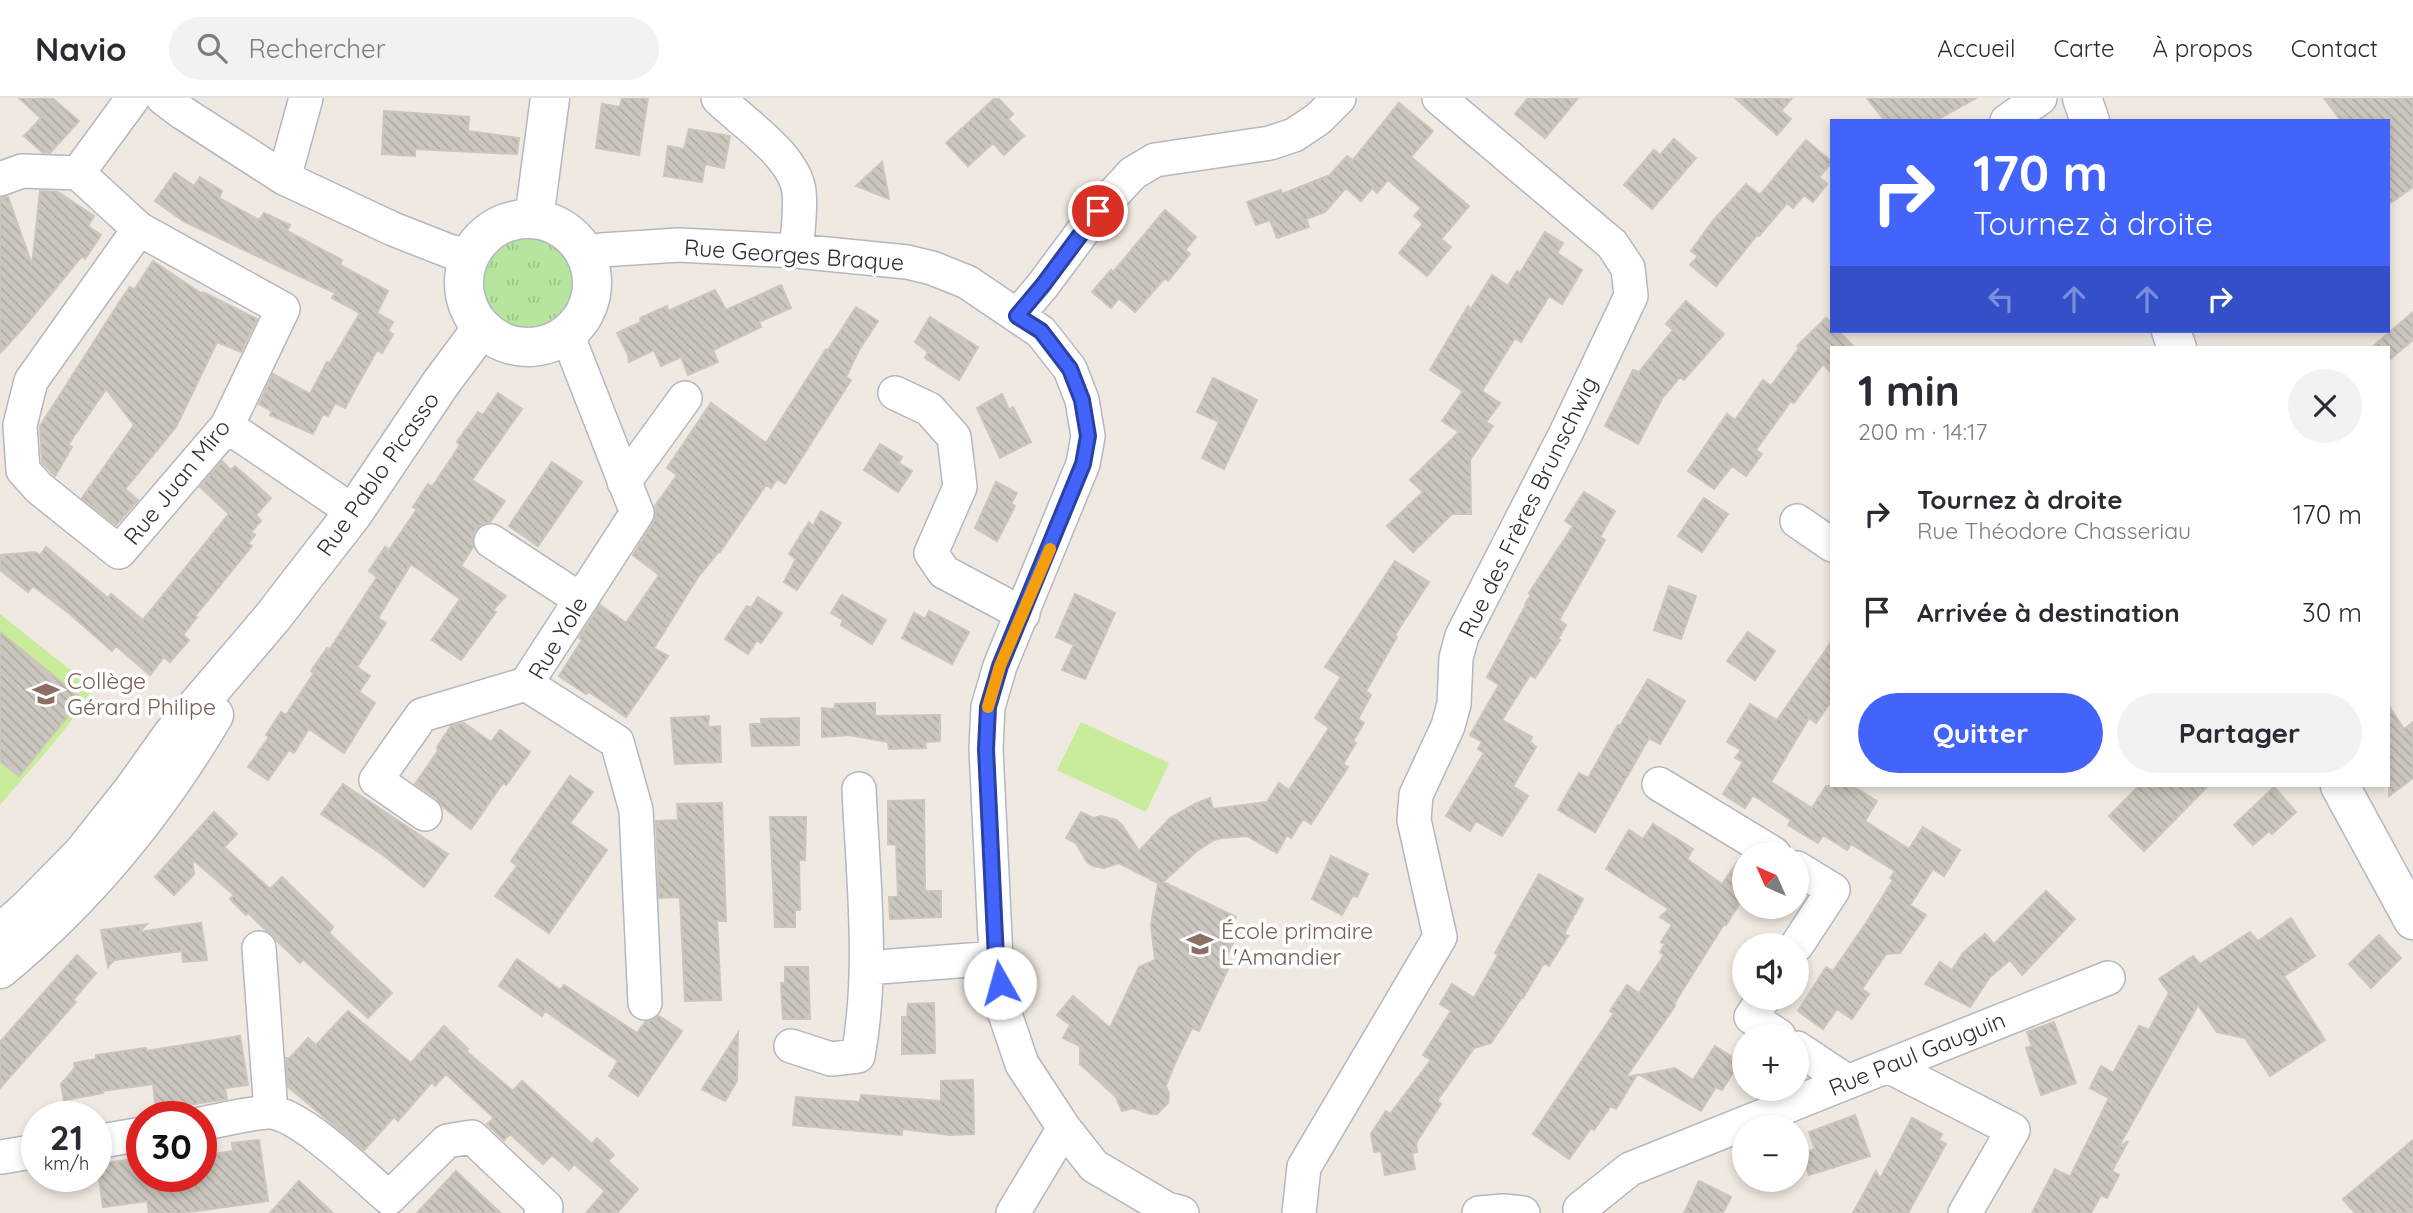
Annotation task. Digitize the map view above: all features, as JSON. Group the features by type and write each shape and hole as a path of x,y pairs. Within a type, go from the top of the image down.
{"street":[{"path":"0,179 22,171 78,173 133,98"},
{"path":"163,98 284,178 393,229 449,251 470,256"},
{"path":"284,178 306,98"},
{"path":"534,219 550,98"},
{"path":"718,98 761,135 784,160 799,189 796,251"},
{"path":"1017,316 1098,211 1133,173 1155,160 1270,143 1294,135 1318,120 1339,98"},
{"name":"Rue des Frères Brunschwig","path":"1300,1213 1304,1167 1440,937 1415,820 1415,807 1416,795 1448,726 1454,704 1455,658 1462,636 1566,433 1631,296 1628,268 1612,243 1439,98"},
{"path":"2010,119 2040,98"},
{"path":"2082,98 2089,119"},
{"name":"Rue Juan Miro","path":"78,173 139,229 283,309 227,426 119,552 59,505 23,470 20,425 31,381 139,229"},
{"path":"534,219 550,222 565,230 578,242 587,256 592,273 592,290 588,307 579,322 567,334 551,343 533,347 514,346 497,340 482,328 471,313 465,295 464,275 470,256 480,240 496,228 514,220 534,219"},
{"name":"Rue Georges Braque","path":"587,256 601,250 679,245 796,251 907,262 932,268 967,282 1041,331 1070,369 1082,400 1088,436 1083,464 1000,666 988,707 986,749 996,958 1003,1008 1022,1064 1064,1128 1094,1166 1167,1209 1182,1213"},
{"name":"Rue Pablo Picasso","path":"0,934 83,853 173,734 272,618 354,512 441,383 482,328"},
{"name":"Rue Yole","path":"567,334 637,513 526,684 617,742 636,810 645,1003"},
{"path":"895,393 929,409 954,438 960,487 931,553 944,572 1023,614"},
{"path":"624,482 685,398"},
{"path":"227,426 336,500"},
{"path":"1797,521 1830,544"},
{"path":"491,541 580,600"},
{"name":"Rue Pablo Picasso","path":"0,969 35,940 90,886 142,825 185,764 272,618"},
{"path":"425,814 376,780 422,715 526,684"},
{"path":"1659,784 1754,842"},
{"path":"2341,787 2413,920"},
{"path":"791,1046 831,1059 858,1056 864,1022 866,968 859,789"},
{"path":"1805,933 1833,890 1810,876"},
{"path":"259,948 271,1112"},
{"path":"866,968 996,958"},
{"name":"Rue Paul Gauguin","path":"1573,1212 1630,1169 2108,978"},
{"path":"1756,1010 1751,1017 1761,1024"},
{"path":"1809,1056 1848,1082"},
{"path":"1888,1066 2012,1130 1965,1213"},
{"path":"217,1121 271,1112 292,1121 318,1138 382,1206 447,1141 472,1137 546,1207 541,1213"},
{"path":"1013,1213 1064,1128"},
{"path":"1,1158 21,1155"},
{"path":"1479,1213 1523,1213"}],"green space":[{"path":"526,233 544,236 559,247 570,262 573,280 570,298 559,313 544,324 526,327 508,324 493,313 482,298 479,280 482,262 493,247 508,236"},
{"name":"Collège Gérard Philipe","path":"0,614 93,688 61,734 0,805"},
{"path":"1081,722 1169,763 1146,812 1057,770"}],"building":[{"path":"19,98 52,98 79,121 50,153 42,152 24,136 41,118"},
{"path":"622,98 648,98 639,155 596,148 602,104 620,107"},
{"path":"995,98 1013,114 1008,119 1024,136 1004,155 993,143 968,166 946,143"},
{"path":"1528,98 1578,98 1545,138 1515,114"},
{"path":"1735,98 1792,98 1781,111 1791,119 1777,135"},
{"path":"1867,98 1976,98 1939,119 1883,119"},
{"path":"2324,98 2413,98 2413,187 2390,203 2390,119 2340,119"},
{"path":"1399,103 1433,131 1411,157 1469,206 1441,239 1451,247 1427,276 1399,253 1423,224 1414,216 1421,208 1388,180 1377,193 1372,188 1361,201 1346,188 1325,212 1306,219 1309,227 1277,238 1270,220 1256,225 1247,202 1281,190 1282,194 1330,175 1347,156 1353,160"},
{"path":"384,111 469,117 468,131 519,138 517,154 415,149 415,156 382,154"},
{"path":"689,129 730,136 724,168 705,164 702,182 664,176 668,146 684,149"},
{"path":"1674,139 1696,158 1652,209 1624,185 1654,150 1660,155"},
{"path":"1806,140 1830,160 1830,164 1819,177 1827,184 1813,202 1804,195 1793,208 1787,203 1716,286 1690,265 1698,256 1691,251 1712,222 1746,184 1760,195"},
{"path":"882,162 889,199 856,186"},
{"path":"175,173 194,186 200,177 222,191 219,198 259,220 264,213 290,225 287,231 342,260 340,265 388,291 377,313 393,322 388,331 393,334 382,353 377,350 345,408 335,403 328,416 323,414 313,434 270,415 272,411 259,404 273,374 310,394 327,362 330,363 360,313 332,298 335,293 183,221 155,201"},
{"path":"40,191 58,192 94,216 88,226 101,235 85,259 82,256 0,353 0,198 8,197 32,265"},
{"path":"1165,210 1196,237 1185,250 1190,254 1168,281 1165,278 1135,312 1119,298 1111,308 1092,292 1111,270 1113,272"},
{"path":"1545,232 1563,243 1557,253 1582,270 1562,304 1549,296 1521,342 1515,338 1482,391 1500,403 1486,422 1493,426 1470,460 1471,514 1452,514 1413,552 1387,526 1423,492 1410,480 1459,432 1442,421 1463,391 1430,370 1468,306 1471,309 1492,275 1508,286 1517,271 1520,273"},
{"path":"153,261 202,294 203,292 257,319 241,352 217,342 176,427 125,489 138,500 116,525 82,498 134,425 106,389 68,445 72,447 55,476 42,462 40,426 122,298 130,287 134,290"},
{"path":"781,285 791,308 759,322 761,327 713,350 718,362 688,375 681,357 661,366 654,350 629,362 617,333 641,322 640,318 667,306 668,311 715,290 726,310"},
{"path":"1686,301 1724,334 1684,380 1680,377 1663,397 1638,444 1605,426 1633,370 1639,372 1673,330 1666,324"},
{"path":"856,307 878,321 859,350 846,377 851,380 785,484 777,479 771,488 766,485 720,552 698,577 654,648 668,656 626,717 559,676 600,605 626,623 659,575 633,555 653,523 655,506 677,475 667,468 711,403 766,443"},
{"path":"2413,312 2413,340 2390,359 2390,346 2373,346"},
{"path":"930,317 978,347 959,380 925,358 928,352 915,342"},
{"path":"1826,318 1830,322 1830,333 1840,333 1853,346 1830,346 1830,372 1823,364 1794,403 1791,401 1756,450 1762,454 1746,476 1732,466 1714,489 1688,471 1727,414 1735,420 1763,380 1771,386 1799,348 1797,346"},
{"path":"1213,378 1257,400 1224,469 1202,458 1219,422 1197,412"},
{"path":"498,393 522,409 472,480 505,501 490,522 475,530 473,547 461,566 506,596 493,610 496,612 461,660 432,640 460,599 411,564 378,618 386,623 357,667 370,676 359,692 375,703 344,753 309,729 294,753 289,750 268,780 248,767 269,737 266,735 281,712 286,715 314,673 311,671 327,648 330,649 377,577 369,571 385,547 389,550 417,509 413,507 428,484 432,487 460,445 457,442 478,412 483,415"},
{"path":"1002,394 1009,410 1013,407 1031,442 1000,458 977,408"},
{"path":"880,444 902,457 899,463 912,471 898,492 864,470"},
{"path":"222,461 231,470 235,466 271,498 256,515 261,521 251,532 255,535 248,543 252,546 195,616 197,617 183,635 189,640 170,662 164,657 150,675 116,646 112,651 33,586 28,592 0,570 0,555 35,552 40,555 46,547 108,598 111,594 143,620 229,514 200,487"},
{"path":"552,462 582,482 538,546 509,526"},
{"path":"996,482 1017,493 1011,504 1015,506 997,541 975,528"},
{"path":"1584,492 1615,511 1600,537 1605,540 1559,620 1566,625 1558,639 1560,640 1535,678 1530,675 1502,720 1532,737 1530,742 1536,747 1513,786 1528,796 1502,836 1476,821 1470,831 1446,816 1484,753 1478,749 1482,742 1470,735 1499,685 1487,677 1531,595 1529,593 1573,526 1565,521"},
{"path":"1704,498 1728,514 1702,552 1678,536"},
{"path":"821,511 841,523 797,590 784,582 796,559 789,554 809,522 813,526"},
{"path":"1395,561 1429,582 1395,635 1397,637 1366,691 1371,695 1358,719 1364,723 1353,741 1356,743 1343,764 1348,767 1311,824 1303,819 1291,838 1287,835 1277,853 1247,836 1214,840 1197,851 1163,882 1236,917 1232,923 1241,927 1223,963 1230,965 1199,1031 1192,1028 1175,1063 1166,1086 1168,1103 1157,1114 1133,1108 1122,1111 1116,1097 1080,1064 1080,1046 1063,1038 1070,1025 1057,1015 1073,996 1110,1028 1139,967 1155,960 1151,925 1158,883 1119,863 1104,868 1093,866 1087,862 1076,843 1066,838 1081,812 1093,818 1101,816 1116,820 1139,851 1170,818 1197,803 1210,798 1213,809 1267,802 1279,783 1289,790 1329,728 1315,718 1341,677 1325,667"},
{"path":"1669,586 1696,596 1681,639 1654,630"},
{"path":"1075,594 1115,613 1085,679 1062,670 1074,645 1056,637"},
{"path":"842,595 886,620 872,644 841,625 843,620 831,613"},
{"path":"758,597 782,613 761,643 757,640 748,654 725,639 747,606 751,608"},
{"path":"929,611 969,632 952,664 902,638 914,613 925,619"},
{"name":"Collège Gérard Philipe","path":"0,632 82,699 19,776 0,761"},
{"path":"1748,632 1775,651 1755,680 1727,661"},
{"path":"1830,644 1830,703 1816,723 1809,718 1771,782 1812,808 1826,786 1854,787 1877,801 1865,821 1909,849 1923,827 1960,850 1944,876 1933,869 1910,905 1926,915 1900,953 1886,954 1862,989 1869,994 1852,1019 1837,1009 1823,1029 1798,1011 1809,1010 1809,994 1826,967 1833,971 1893,880 1890,878 1895,871 1851,844 1847,850 1823,835 1818,843 1788,825 1791,820 1753,795 1745,808 1723,794 1743,762 1735,758 1741,750 1727,742 1750,704 1777,720"},
{"path":"1648,679 1685,701 1660,744 1649,738 1595,832 1558,810 1579,773 1588,778"},
{"path":"875,703 875,716 940,715 940,741 925,742 926,748 889,749 888,742 849,735 822,737 822,708 835,709 835,704"},
{"path":"2390,708 2404,729 2413,722 2413,778 2389,796"},
{"path":"709,716 708,727 720,726 721,762 675,764 671,718"},
{"path":"799,718 799,745 752,746 750,724 761,724 761,719"},
{"path":"464,723 491,742 500,730 530,752 506,785 503,783 471,829 436,798 415,784 438,751 437,747 451,726"},
{"path":"570,776 593,792 570,823 607,850 549,933 495,896 517,866 511,861"},
{"path":"343,784 448,854 424,887 383,855 321,814"},
{"path":"2138,787 2207,787 2144,851 2109,816"},
{"path":"2274,787 2296,812 2272,834 2269,831 2253,845 2234,825"},
{"path":"924,800 925,891 941,891 941,917 890,919 889,897 898,897 896,845 888,844 888,801"},
{"path":"722,803 726,921 717,921 721,1000 685,1001 680,897 659,898 656,821 678,820 677,804"},
{"path":"214,812 237,834 224,847 270,889 282,877 333,927 329,933 392,993 368,1018 303,959 300,963 248,913 246,915 230,899 234,895 192,859 194,874 174,895 155,877"},
{"path":"770,817 806,817 805,860 799,860 800,910 795,910 795,927 775,927"},
{"path":"1653,824 1693,849 1687,859 1722,884 1732,870 1732,916 1626,1077 1637,1075 1616,1109 1611,1106 1569,1159 1533,1134 1614,1013 1610,1011 1627,985 1639,993 1664,955 1660,952 1665,944 1661,942 1672,925 1660,917 1669,909 1606,869 1629,830 1643,839"},
{"path":"1331,856 1368,874 1357,897 1353,895 1342,915 1312,899"},
{"path":"1539,874 1583,899 1564,934 1568,936 1549,966 1544,963 1491,1043 1474,1048 1437,1101 1441,1104 1416,1143 1417,1152 1412,1153 1415,1169 1385,1175 1381,1151 1374,1152 1371,1134 1386,1111 1390,1114 1431,1060 1423,1055 1451,1011 1440,1004 1452,984 1474,998 1498,955 1495,953"},
{"path":"2046,891 2075,919 2022,975 2010,960 1990,977 1970,1007 1925,984 1940,962 1952,970 1963,953 1985,934 1994,944"},
{"path":"2291,918 2315,956 2284,976 2325,1040 2270,1076 2245,1038 2217,1032 2198,1005 2118,1148 2128,1141 2112,1171 2119,1175 2107,1198 2101,1195 2091,1213 2032,1213 2055,1169 2070,1177 2109,1098 2090,1088 2101,1066 2113,1073 2139,1026 2149,1030 2169,993 2159,979 2193,956 2200,964 2250,932 2258,941"},
{"path":"201,923 207,960 183,962 182,951 114,960 108,967 101,930 147,924 139,932"},
{"path":"2379,935 2401,958 2371,988 2349,964"},
{"path":"77,955 96,973 73,1000 76,1002 0,1088 0,1042"},
{"path":"517,959 560,990 564,985 637,1033 645,1022 659,1016 682,1031 638,1096 609,1076 618,1061 545,1011 542,1016 499,986"},
{"path":"785,967 808,967 810,1019 783,1019 781,983 785,983"},
{"path":"934,1003 935,1053 902,1054 902,1017 907,1017 908,1004"},
{"path":"348,1011 411,1063 444,1026 468,1049 466,1051 513,1091 522,1081 592,1144 597,1138 614,1155 608,1161 638,1189 617,1213 586,1213 605,1191 574,1164 569,1170 552,1155 543,1164 510,1134 504,1140 487,1124 494,1118 446,1074 435,1086 432,1082 398,1121 394,1117 364,1150 288,1087 286,1058 290,1058 308,1038 316,1045"},
{"path":"2054,1022 2076,1083 2041,1095 2026,1048 2032,1046 2027,1032"},
{"path":"738,1033 737,1081 725,1101 702,1089"},
{"path":"240,1036 248,1085 225,1088 227,1099 214,1101 155,1101 153,1084 102,1091 103,1093 64,1100 61,1084 75,1068 74,1063 96,1059 96,1055 146,1048 146,1051"},
{"path":"1715,1046 1732,1057 1732,1074 1722,1090 1716,1087 1701,1111 1640,1075 1675,1068 1693,1080"},
{"path":"973,1080 974,1134 950,1135 902,1129 902,1135 793,1125 796,1097 860,1102 861,1095 941,1101 941,1081"},
{"path":"1855,1115 1870,1156 1809,1175 1809,1151 1815,1149 1809,1132"},
{"path":"1912,1118 1942,1134 1939,1140 1946,1144 1908,1213 1853,1213 1876,1171 1880,1179"},
{"path":"259,1140 268,1201 182,1213 149,1213 147,1201 103,1207 101,1192 112,1192 112,1162 126,1160 126,1192 217,1192 217,1154 233,1151 232,1143"},
{"path":"2413,1140 2413,1213 2355,1213 2343,1199"},
{"path":"456,1171 480,1194 501,1213 417,1213"},
{"path":"299,1181 333,1213 270,1213"},
{"path":"1699,1181 1731,1197 1723,1213 1684,1213"}],"slow traffic":[{"path":"988,707 1000,666 1050,549"}],"place":[{"name":"Collège Gérard Philipe","path":"46,694"},
{"name":"École primaire L'Amandier","path":"1200,944"}],"route":[{"path":"1000,983 996,958 986,749 988,707 1000,666 1083,464 1088,436 1082,400 1070,369 1041,331 1017,316 1098,211"}]}
